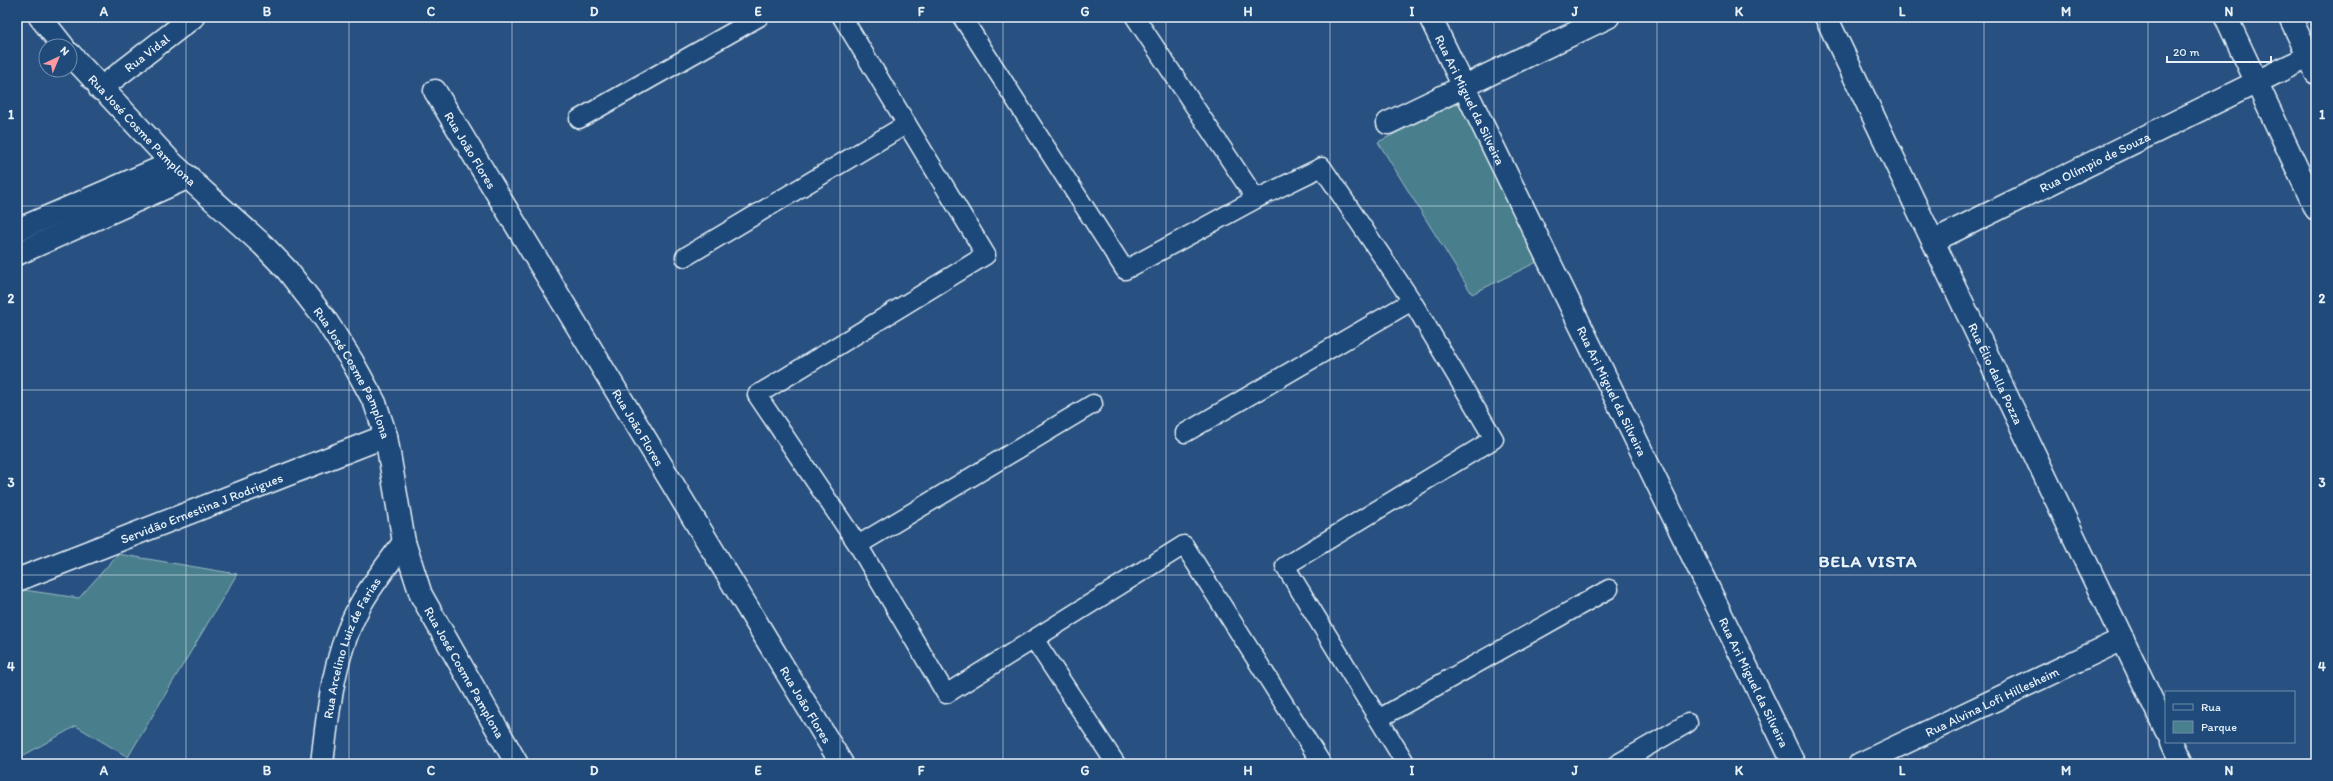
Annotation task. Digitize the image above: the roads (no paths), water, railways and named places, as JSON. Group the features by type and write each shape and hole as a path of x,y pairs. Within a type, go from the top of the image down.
{"street":[{"path":"40,17 57,38"},
{"name":"Rua Vidal","path":"100,89 193,17"},
{"name":"Rua Ari Miguel da Silveira","path":"1430,17 1794,764"},
{"path":"1388,124 1608,17"},
{"name":"Rua Élio dalla Pozza","path":"1826,17 2165,728"},
{"path":"2226,17 2316,209"},
{"path":"2290,17 2313,61"},
{"name":"Rua Olímpio de Souza","path":"1933,241 2256,82 2313,61"},
{"name":"Rua José Cosme Pamplona","path":"78,63 100,89 172,163 189,177 277,260 325,319 352,361 375,403 386,436 404,542 412,571 421,595 517,764"},
{"name":"Rua João Flores","path":"435,91 842,764"},
{"path":"17,230 172,163"},
{"path":"17,254 189,177"},
{"name":"Servidão Ernestina J Rodrigues","path":"17,580 386,436"},
{"name":"Rua Arcelino Luiz de Farias","path":"322,764 336,668 348,633 362,602 404,542"},
{"name":"Rua Alvina Lofi Hillesheim","path":"1860,764 2122,639"},
{"path":"2172,743 2182,764"}],"lane":[{"path":"579,119 759,17"},
{"path":"842,17 986,255 757,395 858,545 946,694 1184,545 1322,764"},
{"path":"962,17 1125,270 1256,199 1322,167 1412,301 1494,439 1285,566 1380,718 1406,764"},
{"path":"1135,17 1256,199"},
{"path":"685,257 907,124"},
{"path":"1185,433 1412,301"},
{"path":"858,545 1093,404"},
{"path":"1380,718 1609,589"},
{"path":"1034,639 1116,764"},
{"path":"1617,764 1688,722"}],"district":[{"name":"BELA VISTA","path":"1868,561"}]}
